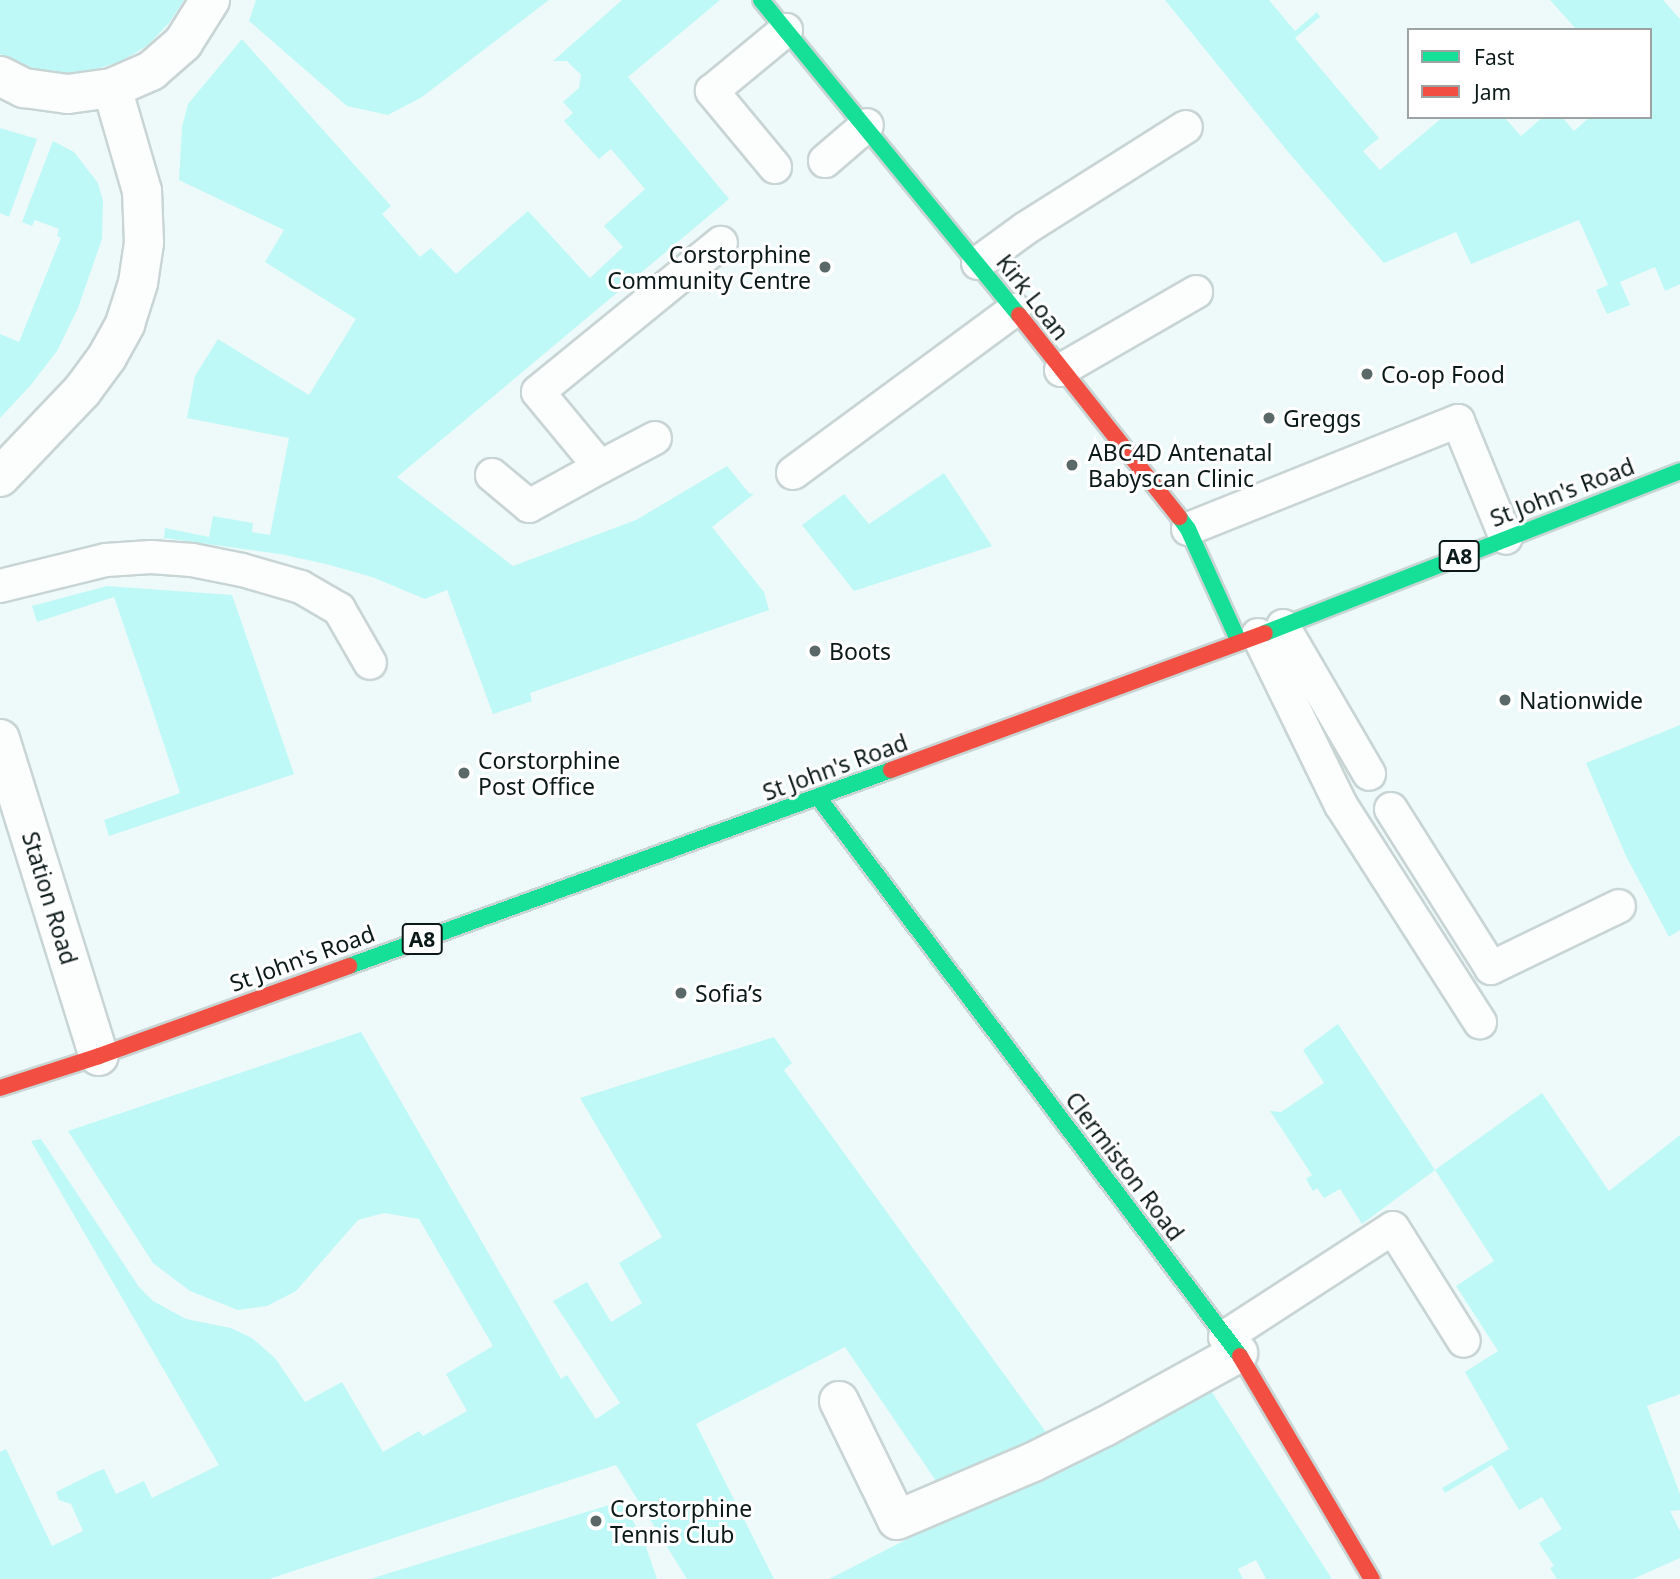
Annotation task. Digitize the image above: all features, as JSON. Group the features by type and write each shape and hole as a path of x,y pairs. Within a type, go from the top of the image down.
{"street":[{"path":"0,76 24,88 68,94 112,88 151,71 183,43 210,0"},
{"name":"Kirk Loan","path":"761,0 867,125 1188,529 1260,634"},
{"path":"0,477 82,391 107,357 125,324 138,283 144,243 142,191 112,88"},
{"name":"St John's Road","path":"0,1088 99,1056 818,797 1260,634 1680,471"},
{"name":"Station Road","path":"0,739 99,1056"},
{"name":"Clermiston Road","path":"818,797 1232,1345 1372,1579"},
{"path":"839,1401 897,1520 1033,1462 1118,1420 1232,1345"}],"lane":[{"path":"775,167 712,91 786,30"},
{"path":"825,161 867,125"},
{"path":"978,263 1026,228 1186,127"},
{"path":"600,467 538,392 722,243"},
{"path":"1061,370 1196,292"},
{"path":"793,473 1014,310"},
{"path":"1188,529 1458,421 1506,538"},
{"path":"492,475 529,506 656,438"},
{"path":"0,586 59,570 118,560 192,560 242,569 301,587 339,608 370,663"},
{"path":"1260,634 1369,774"},
{"path":"1260,634 1341,805 1480,1022"},
{"path":"1391,809 1490,968 1619,906"},
{"path":"1232,1345 1393,1228 1464,1340"}],"shaded area":[{"path":"0,0 184,0 169,23 148,45 122,61 93,70 62,73 32,68 0,54"},
{"path":"256,0 549,0 422,97 388,115 347,106 249,21"},
{"path":"622,0 720,0 628,77 729,199 397,477 513,566 636,520 727,466 749,493 754,494 712,527 764,592 769,610 530,693 532,701 493,714 447,590 425,599 372,577 326,564 280,554 164,538 165,528 209,537 213,516 253,523 252,532 270,535 289,438 187,418 195,376 218,339 309,395 356,319 265,262 284,230 179,180 182,127 188,104 242,39 391,206 382,214 420,257 431,248 456,274 528,211 590,278 623,247 604,226 645,189 611,149 599,159 564,121 573,113 563,102 579,88 581,75 567,61 553,61"},
{"path":"1165,0 1269,0 1295,31 1317,12 1320,17 1295,38 1379,138 1363,151 1380,170 1441,119 1506,119 1521,136 1541,119 1564,119 1574,131 1588,119 1652,119 1652,28 1575,28 1550,0 1663,0 1680,19 1680,284 1665,291 1655,267 1620,282 1630,305 1607,314 1596,290 1608,285 1579,220 1471,264 1456,232 1384,263 1289,153"},
{"path":"0,128 37,139 9,217 0,213"},
{"path":"53,141 74,152 98,183 103,201 102,239 78,308 57,351 30,386 0,418 0,334 19,342 61,238 57,236 59,229 35,220 32,226 22,222"},
{"path":"944,473 992,546 854,591 802,525 844,494 869,524"},
{"path":"107,586 232,595 294,774 109,836 104,820 180,793 146,690 114,597 37,622 32,606"},
{"path":"1680,725 1680,930 1669,937 1626,856 1586,763"},
{"path":"1338,1024 1435,1170 1362,1224 1340,1189 1324,1198 1317,1188 1313,1191 1306,1179 1312,1175 1270,1111 1281,1112 1324,1083 1303,1050"},
{"path":"361,1032 561,1379 567,1375 596,1419 620,1403 553,1301 587,1282 611,1322 642,1303 619,1263 662,1237 580,1098 774,1037 792,1063 784,1070 1051,1439 1039,1445 1034,1439 936,1481 845,1347 696,1424 774,1579 687,1579 616,1465 269,1579 0,1579 0,1452 6,1449 52,1546 83,1531 71,1504 59,1500 56,1492 96,1472 104,1469 116,1494 144,1481 152,1498 219,1465 31,1141 41,1139 139,1287 153,1301 186,1319 231,1328 252,1338 275,1358 305,1402 342,1382 383,1452 419,1431 423,1436 467,1411 446,1374 493,1346 419,1219 384,1213 358,1220 296,1291 267,1306 238,1310 190,1291 153,1263 68,1131"},
{"path":"1542,1093 1609,1191 1680,1135 1680,1394 1647,1406 1680,1494 1680,1510 1670,1511 1680,1531 1680,1558 1633,1579 1557,1579 1550,1568 1554,1566 1539,1543 1562,1529 1542,1497 1519,1510 1492,1465 1445,1493 1442,1488 1509,1449 1465,1372 1498,1351 1456,1286 1494,1261 1435,1170"},
{"path":"1208,1386 1332,1579 1266,1579 1256,1560 1238,1569 1243,1579 829,1579"},
{"name":"Corstorphine Tennis Club","path":"622,1501 644,1541 657,1579 370,1579"}],"traffic: fast":[{"path":"761,0 1019,315"},
{"path":"1265,633 1680,471"},
{"path":"1179,517 1188,529 1239,642"},
{"path":"349,966 891,770"},
{"path":"818,797 1240,1356"}],"traffic: jam":[{"path":"1019,315 1179,517"},
{"path":"891,770 1265,633"},
{"path":"0,1088 99,1056 349,966"},
{"path":"1240,1356 1372,1579"}],"place":[{"name":"Corstorphine Community Centre","path":"825,267"},
{"name":"Co-op Food","path":"1367,374"},
{"name":"Greggs","path":"1269,418"},
{"name":"ABC4D Antenatal Babyscan Clinic","path":"1072,465"},
{"name":"Boots","path":"815,651"},
{"name":"Nationwide","path":"1505,700"},
{"name":"Corstorphine Post Office","path":"464,773"},
{"name":"Sofia’s","path":"681,993"},
{"name":"Corstorphine Tennis Club","path":"596,1521"}]}
